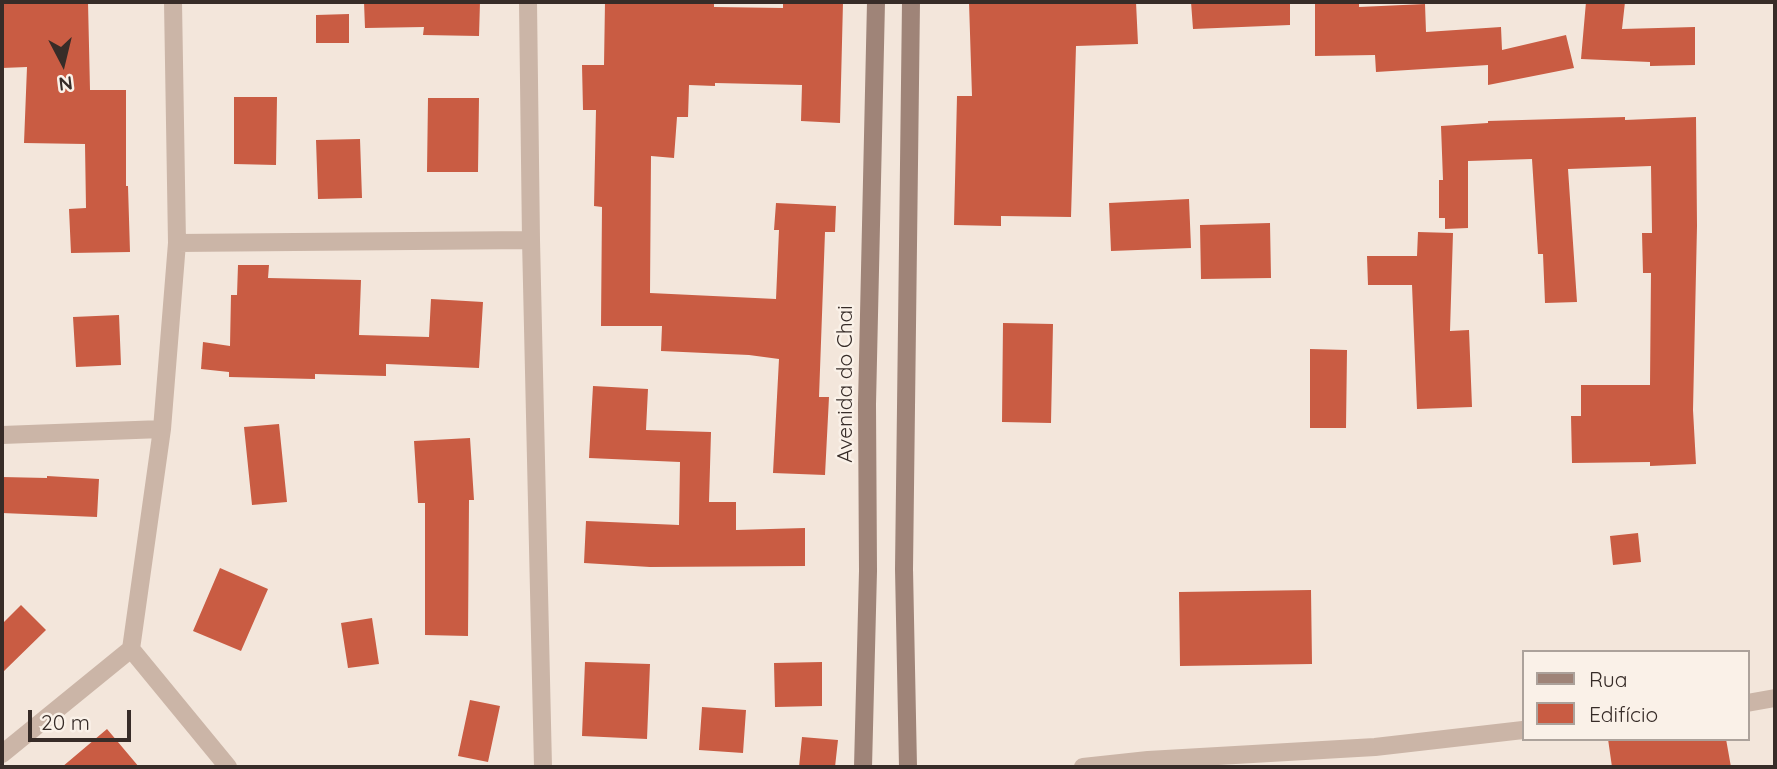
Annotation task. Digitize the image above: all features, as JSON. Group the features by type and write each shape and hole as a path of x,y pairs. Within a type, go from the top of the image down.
{"main road":[{"name":"Avenida do Chai","path":"863,767 868,571 867,404 876,2"},
{"path":"908,767 904,569 911,2"}],"street":[{"path":"2,754 131,649 162,429 177,243 173,2"},
{"path":"528,2 543,767"},
{"path":"177,243 531,240"},
{"path":"2,435 162,429"},
{"path":"131,649 228,767"},
{"path":"1749,702 1775,698"},
{"path":"1083,767 1375,747 1522,730"}],"building":[{"path":"2,2 88,2 90,90 126,90 126,186 130,252 71,253 69,209 86,208 85,144 24,143 27,67 2,68"},
{"path":"364,2 480,2 479,36 423,35 424,27 365,28"},
{"path":"605,2 714,2 714,7 783,8 783,2 843,2 840,123 801,121 802,85 689,85 688,117 677,117 674,158 651,156 650,293 776,299 779,230 774,230 776,203 836,206 835,232 825,232 819,397 829,397 825,475 773,473 779,359 661,351 662,326 601,326 602,207 594,206 596,110 583,110 582,65 604,65"},
{"path":"969,2 1136,2 1138,44 1076,46 1071,217 1001,216 1001,226 954,225 957,96 972,96"},
{"path":"1191,2 1290,2 1290,25 1193,29"},
{"path":"1315,2 1359,2 1359,7 1425,4 1426,32 1501,27 1502,50 1566,35 1574,68 1488,85 1488,65 1376,72 1375,55 1315,56"},
{"path":"1586,2 1625,2 1622,29 1695,27 1695,65 1650,66 1650,62 1581,59"},
{"path":"349,14 349,43 316,43 316,15"},
{"path":"234,97 277,97 276,165 234,164"},
{"path":"428,98 479,98 478,172 427,172"},
{"path":"1625,117 1625,120 1696,117 1697,226 1693,410 1696,464 1650,466 1650,462 1572,463 1571,416 1581,416 1581,385 1650,385 1651,273 1643,273 1642,233 1652,233 1651,166 1568,169 1577,302 1545,303 1543,254 1538,254 1532,159 1468,161 1468,228 1445,229 1445,218 1439,218 1439,180 1443,180 1441,126 1488,121"},
{"path":"360,139 362,198 318,199 316,140"},
{"path":"1189,199 1191,248 1111,251 1109,203"},
{"path":"1270,223 1271,278 1201,279 1200,225"},
{"path":"1418,232 1453,233 1450,331 1469,330 1472,407 1417,409 1412,285 1368,285 1367,256 1417,256"},
{"path":"238,265 269,265 268,278 361,280 359,335 429,337 431,299 483,302 479,368 386,364 386,376 315,374 315,379 229,377 229,372 201,369 203,342 230,346 231,295 237,295"},
{"path":"119,315 121,365 76,367 73,317"},
{"path":"1003,323 1053,324 1051,423 1002,422"},
{"path":"1310,349 1347,350 1346,428 1310,428"},
{"path":"593,386 648,389 646,430 711,432 709,502 736,502 736,530 805,528 805,566 650,567 584,563 586,521 679,525 680,462 589,458"},
{"path":"279,424 287,502 252,505 244,427"},
{"path":"470,438 474,500 469,500 468,636 425,635 425,503 418,503 414,441"},
{"path":"2,477 99,479 97,517 2,513"},
{"path":"1638,533 1641,562 1613,565 1610,536"},
{"path":"220,568 268,589 241,651 193,631"},
{"path":"1311,590 1312,664 1180,666 1179,592"},
{"path":"21,605 46,630 2,673 2,624"},
{"path":"372,618 379,664 348,668 341,623"},
{"path":"585,662 650,664 647,739 582,736"},
{"path":"822,662 822,706 775,707 774,663"},
{"path":"470,700 500,706 488,762 458,756"},
{"path":"702,707 746,710 743,753 699,750"},
{"path":"107,729 139,767 62,767"},
{"path":"802,737 838,740 835,767 799,767"},
{"path":"1608,741 1726,741 1731,767 1612,767"}]}
